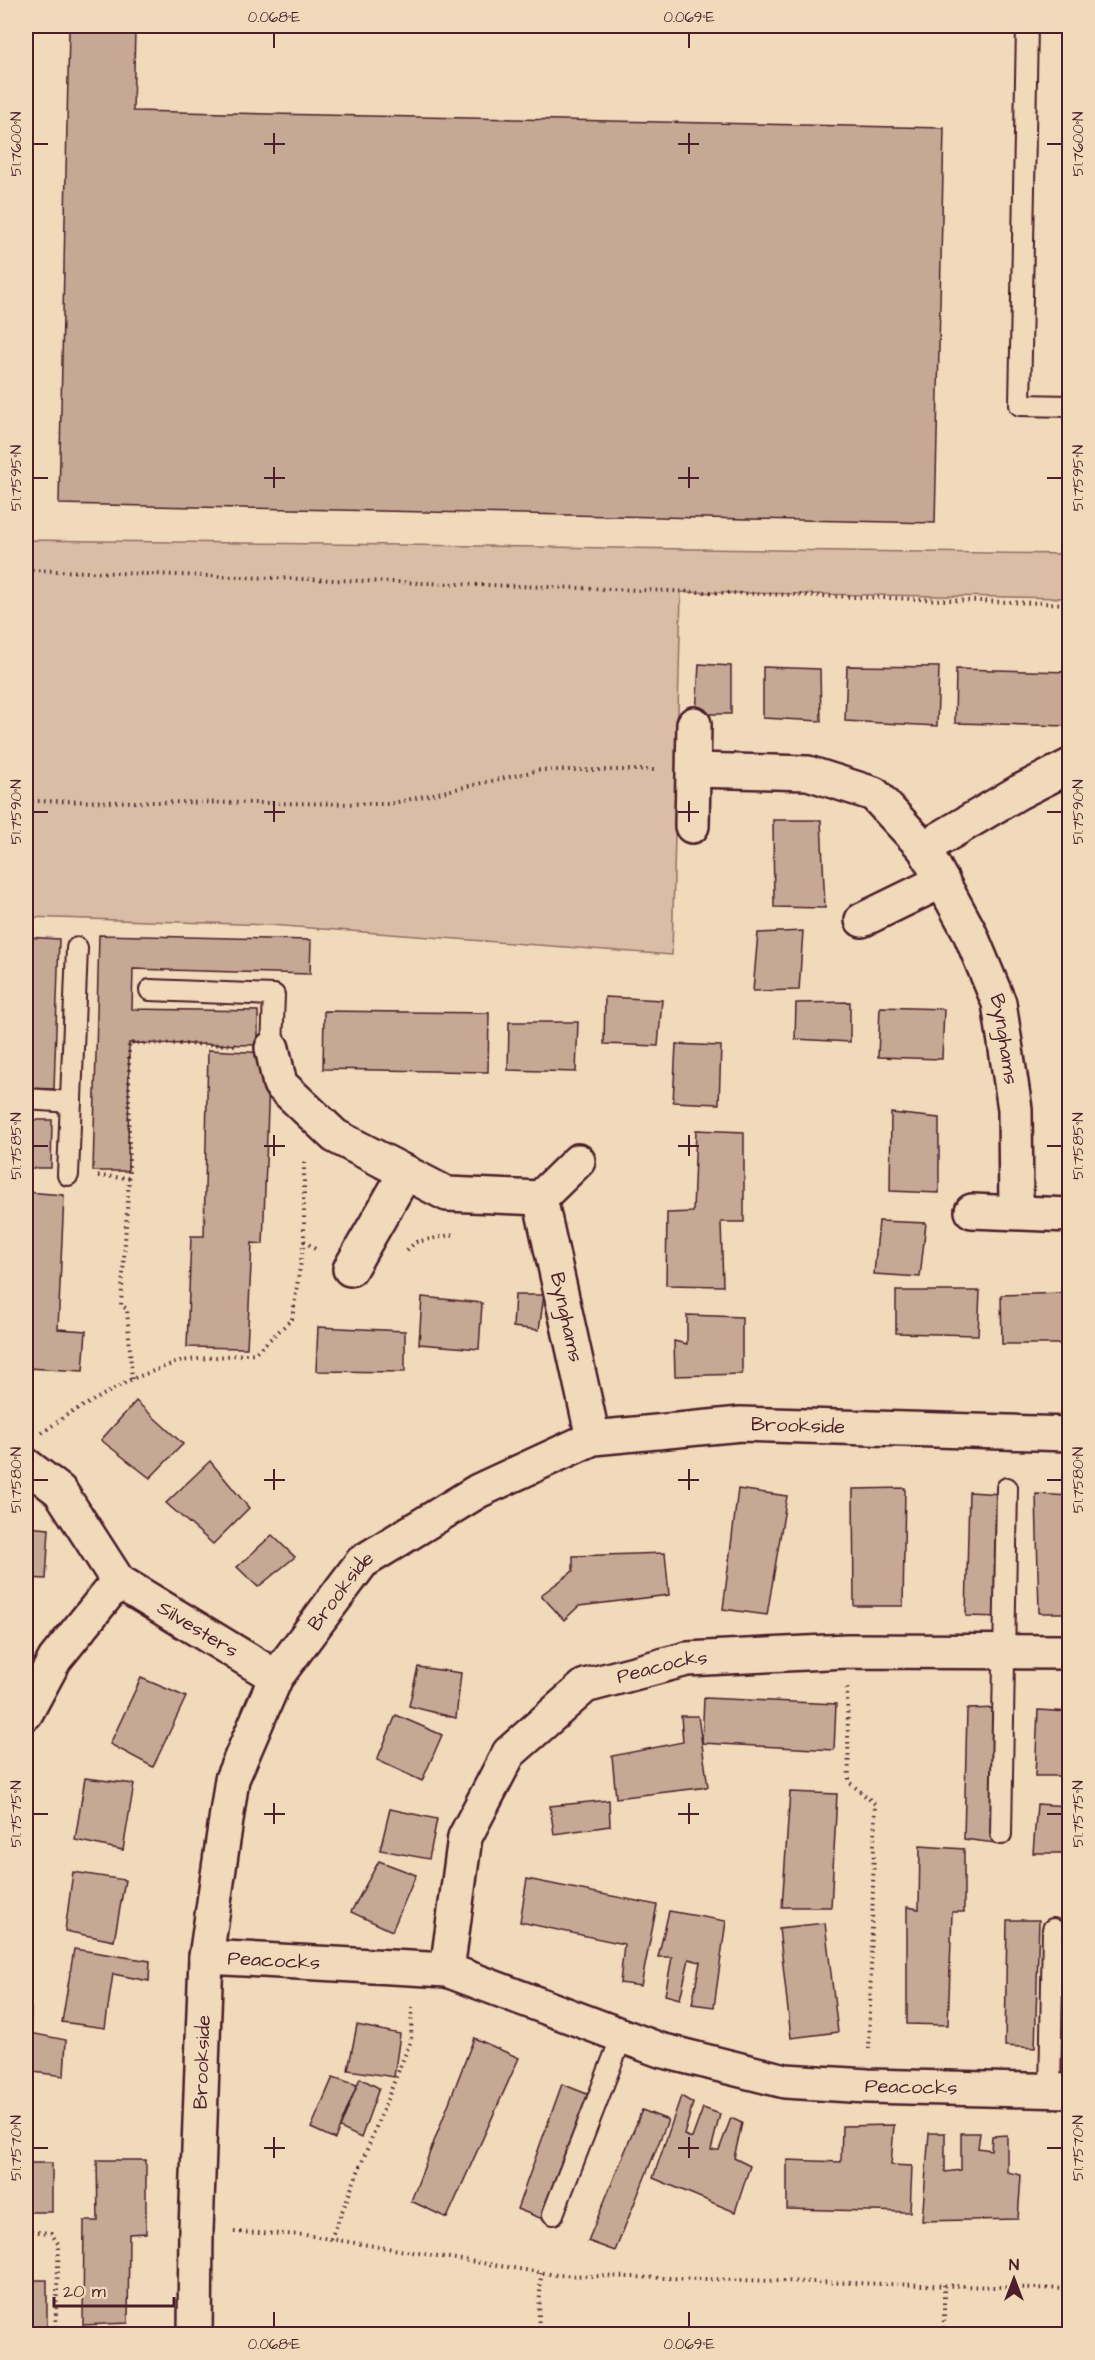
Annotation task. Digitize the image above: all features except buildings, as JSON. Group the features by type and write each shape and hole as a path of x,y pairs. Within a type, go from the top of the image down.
{"street":[{"path":"692,826 694,724"},
{"path":"924,849 1020,792 1070,766"},
{"name":"Bynghams","path":"694,770 808,773 874,794 924,849 969,931 999,1004 1015,1109 1016,1211"},
{"path":"862,920 942,881"},
{"path":"273,1048 280,1084 336,1136 447,1194 540,1198 578,1161"},
{"path":"350,1269 406,1173"},
{"name":"Bynghams","path":"540,1198 593,1438"},
{"path":"972,1211 1070,1215"},
{"name":"Brookside","path":"195,2334 196,2230 206,1957 232,1779 276,1677 362,1562 478,1491 593,1438 741,1424 1070,1434"},
{"name":"Silvesters","path":"30,1452 60,1491 118,1581 276,1677"},
{"path":"26,1713 55,1659 118,1581"},
{"name":"Peacocks","path":"447,1970 465,1837 509,1753 585,1686 687,1659 847,1651 1070,1652"},
{"name":"Peacocks","path":"206,1957 447,1970 660,2050 785,2081 868,2086 1060,2091"}],"lane":[{"path":"1027,26 1020,405 1070,406"},
{"path":"68,1175 77,948"},
{"path":"150,990 274,995 273,1048"},
{"path":"26,1099 71,1102"},
{"path":"1001,1834 1008,1488"},
{"path":"1053,1929 1060,2091"},
{"path":"553,2214 622,2036"}],"path":[{"path":"26,570 1070,604"},
{"path":"26,801 389,804 540,770 694,770"},
{"path":"132,1379 127,1309 121,1305 129,1178 129,1043 258,1045 273,1048"},
{"path":"30,1452 67,1415 132,1379 180,1361 255,1353 292,1319 304,1241 304,1152 327,1128"},
{"path":"399,1257 416,1242 459,1233"},
{"path":"304,1241 328,1258 350,1269"},
{"path":"847,1651 849,1782 875,1804 868,2086"},
{"path":"331,2239 411,2040 412,1967"},
{"path":"196,2230 305,2235 557,2275 1070,2289"},
{"path":"26,2231 51,2233 59,2245 55,2334"},
{"path":"538,2334 541,2273"},
{"path":"944,2285 944,2334"}],"shaded area":[{"path":"26,540 1069,554 1069,598 681,592 672,955 270,925 26,917"}]}
